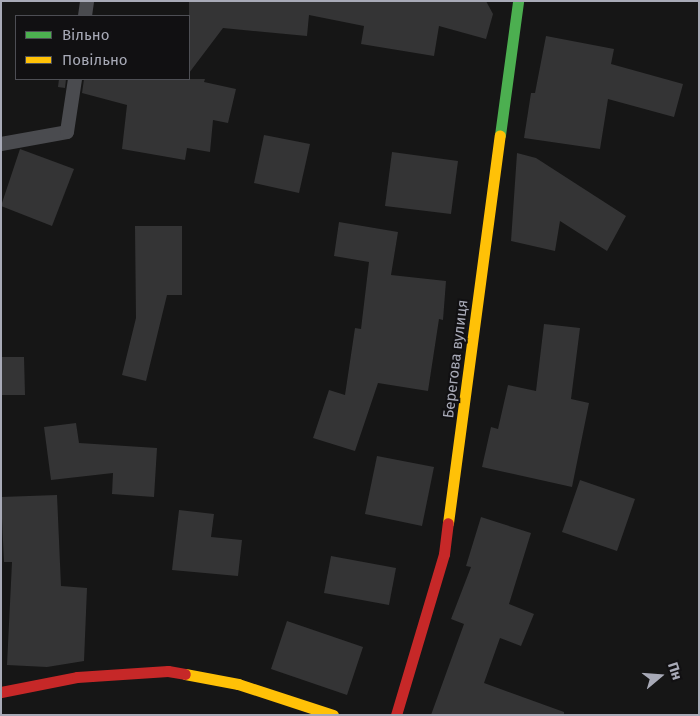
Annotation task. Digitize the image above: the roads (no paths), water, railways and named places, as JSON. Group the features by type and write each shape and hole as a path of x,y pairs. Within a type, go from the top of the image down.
{"street":[{"name":"Берегова вулиця","path":"396,715 444,554 518,1"},
{"path":"1,692 77,677 168,671 238,684 333,715"}],"lane":[{"path":"85,15 87,1"},
{"path":"1,144 67,132 75,80"}]}
